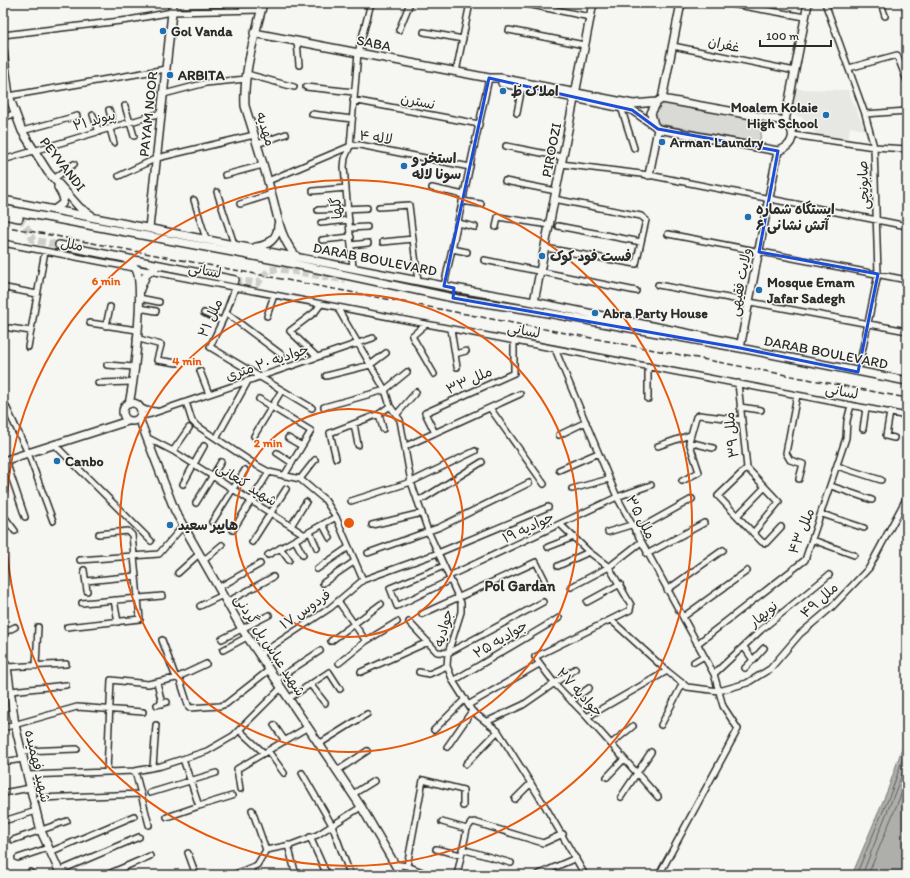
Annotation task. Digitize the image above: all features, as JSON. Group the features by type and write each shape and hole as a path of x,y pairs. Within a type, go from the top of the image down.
{"street":[{"name":"PAYAM NOOR","path":"149,228 173,3"},
{"path":"363,3 371,4"},
{"path":"399,30 410,3"},
{"path":"456,72 470,3"},
{"path":"522,3 590,17"},
{"name":"PIROOZI","path":"534,302 592,3"},
{"path":"649,175 656,127 651,113 659,101 673,46 681,3"},
{"path":"726,3 805,17"},
{"path":"656,127 778,151 790,144 793,134 790,125 785,121 808,3"},
{"name":"صابونچی","path":"825,3 865,114 874,147 878,274 858,372"},
{"path":"881,3 885,16"},
{"name":"گلها","path":"353,268 345,158 350,146 358,53 371,4"},
{"path":"3,35 129,20 172,12 262,6"},
{"name":"مهدیه","path":"262,6 254,33 246,76 245,106 272,194 278,221 286,244 297,257"},
{"path":"509,30 584,45"},
{"path":"424,32 463,39"},
{"name":"SABA","path":"254,33 456,72 489,78 500,78 575,95 632,110 656,127"},
{"path":"297,41 299,64"},
{"name":"غفران","path":"673,46 795,71"},
{"name":"PEYVANDI","path":"3,50 7,92 22,131 48,172 55,178 82,210 96,218"},
{"path":"848,68 897,55 907,81"},
{"path":"7,92 166,69"},
{"path":"164,94 206,83 246,76 294,87"},
{"path":"444,286 489,78"},
{"name":"SABA","path":"489,78 498,82 522,87 633,104 659,101 785,121"},
{"path":"306,87 354,92"},
{"path":"517,113 522,87"},
{"name":"نسترن","path":"354,100 479,124"},
{"path":"125,106 134,136"},
{"path":"621,107 634,148"},
{"path":"109,110 114,143"},
{"path":"865,114 907,111"},
{"path":"3,117 15,114"},
{"name":"پیوند ۲۱","path":"3,160 130,122 162,114"},
{"path":"312,114 352,119"},
{"path":"93,115 99,132"},
{"path":"22,131 77,116"},
{"path":"257,144 286,134"},
{"path":"793,134 874,147 907,148"},
{"path":"119,176 157,158 254,135"},
{"name":"لاله ۴","path":"350,146 360,145 470,167"},
{"path":"268,181 350,146"},
{"path":"506,146 562,160 649,175 907,226"},
{"name":"ولایت فقیهی","path":"740,348 778,151"},
{"path":"55,178 74,164"},
{"path":"225,175 263,165"},
{"path":"48,172 63,195 62,204"},
{"path":"504,181 556,191"},
{"path":"313,191 346,188"},
{"path":"432,188 464,195"},
{"path":"217,192 234,244"},
{"path":"240,204 272,194"},
{"path":"54,210 62,204 69,204 72,198"},
{"path":"545,248 636,264 646,220 644,218 554,199"},
{"name":"DARAB BOULEVARD","path":"3,200 732,341 740,348"},
{"path":"194,200 206,239"},
{"path":"462,201 481,204"},
{"path":"379,207 410,205 418,281"},
{"path":"318,210 367,208"},
{"name":"DARAB BOULEVARD","path":"3,209 280,261 453,298 531,310 740,348 907,381"},
{"path":"3,215 20,218"},
{"path":"496,227 498,217 549,224"},
{"path":"321,223 349,220"},
{"path":"248,247 262,247 271,242 276,236 278,221"},
{"path":"458,223 475,227"},
{"path":"558,226 641,242"},
{"path":"350,228 367,227"},
{"path":"668,234 907,280"},
{"path":"322,240 350,237"},
{"path":"383,242 413,240"},
{"name":"ملل","path":"3,243 136,269"},
{"path":"351,245 368,243"},
{"path":"59,245 235,284"},
{"path":"452,249 467,252"},
{"path":"28,348 45,251"},
{"path":"106,428 119,418 123,408 129,404 133,384 140,289 136,269 127,260"},
{"path":"484,260 540,270 636,291"},
{"path":"140,289 150,271 158,266"},
{"name":"لسانی","path":"136,269 235,284 274,295 907,416"},
{"path":"345,280 389,284"},
{"name":"ملل ۲۱","path":"235,284 226,313 210,347 212,350 261,376"},
{"path":"430,293 432,284"},
{"path":"658,286 907,331"},
{"path":"6,288 37,294"},
{"path":"453,298 454,288"},
{"path":"267,316 274,295"},
{"path":"139,298 159,302"},
{"path":"317,357 290,331 315,312 321,304"},
{"path":"106,326 110,306"},
{"name":"جوادیه","path":"337,307 385,390 390,406 400,420 406,446 411,482 428,532 461,603 461,612 448,653 447,666 472,711 498,731 563,834 585,875"},
{"path":"138,308 156,311"},
{"path":"204,313 222,321"},
{"path":"226,313 282,355"},
{"path":"90,323 137,334 161,345 157,360 177,363"},
{"path":"426,324 412,336 434,374"},
{"path":"10,328 30,331"},
{"path":"451,329 457,367"},
{"name":"جوادیه ۲۰ متری","path":"140,417 373,338"},
{"name":"ملل ۳۳","path":"435,433 425,413 514,373 514,341"},
{"name":"ملل ۳۵","path":"555,348 617,498 714,674 723,706 738,728 659,874"},
{"path":"455,354 466,351"},
{"path":"326,376 370,365 386,353"},
{"path":"107,365 134,367"},
{"path":"648,366 648,399"},
{"path":"200,371 209,394"},
{"path":"324,407 385,390 407,372"},
{"path":"261,376 312,408"},
{"path":"217,437 248,381"},
{"name":"ملل ۳۹","path":"738,383 747,468 780,502 753,533"},
{"path":"98,384 133,384"},
{"path":"25,517 4,461 128,421 134,421 140,417 139,406 133,384"},
{"path":"254,436 282,390"},
{"path":"397,414 416,392"},
{"path":"406,446 520,394"},
{"path":"797,395 786,453 790,460 803,464 798,479"},
{"path":"259,399 310,429 310,434 284,476"},
{"path":"3,400 28,453 53,521"},
{"path":"186,402 192,421 268,472 300,479 325,500 336,517 363,580 438,553 548,507"},
{"path":"129,404 139,406 146,410 161,410"},
{"name":"ملل ۴۳","path":"697,644 805,560 838,466 846,438 847,421 851,405"},
{"path":"336,458 330,433 379,414 390,406"},
{"path":"740,407 761,410"},
{"path":"490,408 544,484"},
{"path":"863,429 866,408"},
{"path":"122,412 125,419 128,421"},
{"path":"890,412 886,436 894,438"},
{"path":"379,414 383,429"},
{"path":"682,481 699,472 689,442 696,417 699,415 741,420"},
{"name":"شهید عباس پل گردنی","path":"140,417 145,436 167,494 218,588 247,637 353,794 401,875"},
{"path":"559,434 586,422"},
{"path":"354,424 358,445"},
{"path":"173,451 188,428"},
{"path":"658,446 690,435"},
{"name":"شهید کنعانی","path":"145,436 173,451 291,526 308,534"},
{"path":"288,438 302,446"},
{"path":"689,442 713,448"},
{"path":"54,444 151,541"},
{"path":"183,484 204,446"},
{"path":"351,501 411,482 475,451"},
{"path":"277,453 292,463"},
{"path":"559,470 598,453"},
{"path":"300,479 315,460"},
{"path":"196,503 221,462"},
{"path":"417,500 424,498 482,462"},
{"path":"838,466 881,480"},
{"path":"747,468 718,496 762,542 766,543 781,527"},
{"path":"212,522 245,470"},
{"path":"233,530 268,472"},
{"path":"572,489 609,479"},
{"path":"368,553 428,532 529,483"},
{"name":"جوادیه ۱۹","path":"444,566 390,588 397,606 450,578 617,498 651,485"},
{"path":"831,486 872,500"},
{"path":"737,516 765,487"},
{"path":"252,542 286,489"},
{"name":"ملل ۴۹","path":"719,691 747,683 770,670 800,634 832,608 869,568 907,498"},
{"path":"635,531 692,499"},
{"path":"291,526 306,502"},
{"path":"372,525 422,513"},
{"path":"822,514 864,528"},
{"path":"3,515 14,531"},
{"path":"268,555 336,517"},
{"path":"647,554 704,523"},
{"path":"323,525 330,538"},
{"path":"539,664 535,657 536,656 630,610 631,606 629,598 609,567 590,552 561,525"},
{"path":"608,532 631,525"},
{"path":"80,560 159,554 183,526"},
{"path":"67,627 140,619 132,535 128,531 99,534"},
{"path":"308,534 317,548"},
{"path":"548,547 574,537"},
{"path":"295,540 303,555"},
{"path":"812,540 854,555"},
{"path":"571,587 609,567 641,542"},
{"path":"178,573 222,544"},
{"path":"317,569 349,547"},
{"path":"280,548 289,560"},
{"path":"667,590 723,550"},
{"path":"558,566 590,552"},
{"path":"323,584 355,561"},
{"path":"422,614 536,562 545,580"},
{"path":"218,588 260,564"},
{"path":"84,570 87,591"},
{"path":"682,618 747,572"},
{"name":"نوبهار","path":"714,674 829,575"},
{"path":"86,581 136,576"},
{"path":"200,606 225,599 273,577"},
{"name":"فردوس ۱۷","path":"259,655 338,601 363,580"},
{"path":"587,602 620,584"},
{"path":"82,603 162,596"},
{"path":"114,600 118,622"},
{"path":"338,601 366,641"},
{"path":"409,622 437,652 448,653 543,602"},
{"path":"331,641 381,604"},
{"path":"222,639 269,615"},
{"name":"جوادیه ۲۵","path":"454,681 559,618"},
{"path":"611,620 667,671 687,687 719,691"},
{"path":"339,663 366,641 397,622"},
{"path":"3,633 15,627"},
{"path":"36,666 38,627"},
{"path":"224,650 247,637"},
{"path":"162,640 176,678 180,680 186,705 192,709 226,704 269,670"},
{"path":"361,672 428,642"},
{"path":"744,647 753,660"},
{"path":"746,668 764,648"},
{"path":"276,680 320,651"},
{"path":"694,662 704,656"},
{"path":"4,662 36,666 66,664"},
{"name":"شهید فهمیده","path":"4,662 11,691 16,725 41,831 60,873"},
{"path":"106,772 111,680 148,684 176,678 206,664"},
{"name":"جوادیه ۲۷","path":"468,705 539,664 555,684 587,717 658,797"},
{"path":"418,672 429,674 447,666"},
{"path":"486,722 522,705 555,684 561,677 575,669"},
{"path":"587,717 667,671"},
{"path":"288,699 329,672 340,690"},
{"path":"157,682 162,704"},
{"path":"661,726 683,683"},
{"path":"310,684 325,704"},
{"path":"11,691 66,685"},
{"path":"27,775 135,771 183,759 207,751 233,736 281,688"},
{"path":"571,701 589,688"},
{"path":"434,730 465,699"},
{"path":"3,728 77,707 143,712"},
{"path":"447,747 472,711"},
{"path":"319,744 367,714"},
{"path":"153,767 156,725"},
{"path":"274,725 285,740"},
{"path":"611,744 632,726"},
{"path":"240,789 237,770 308,727"},
{"path":"239,730 266,752 284,773"},
{"path":"466,764 498,731"},
{"path":"3,762 23,755 78,749"},
{"path":"337,771 367,751"},
{"path":"621,797 651,752"},
{"path":"183,759 199,806"},
{"path":"607,777 624,759"},
{"path":"135,771 149,825"},
{"path":"150,793 216,773"},
{"path":"302,773 332,825 350,874"},
{"path":"407,866 423,780 463,790 463,806"},
{"path":"353,794 374,781"},
{"path":"515,800 531,783"},
{"path":"3,793 30,788"},
{"path":"39,798 141,794"},
{"path":"167,817 232,796"},
{"path":"234,875 257,865 266,850 288,845 310,837 361,807"},
{"path":"252,810 266,850"},
{"path":"7,820 36,811"},
{"path":"18,858 49,850 134,816"},
{"path":"13,840 67,821"},
{"path":"442,822 466,829"},
{"path":"457,875 466,829 471,823 474,822 543,843 563,834"},
{"path":"60,873 139,837"},
{"path":"310,837 327,875"},
{"path":"288,845 296,875"},
{"path":"436,849 461,855"},
{"path":"462,849 511,863"},
{"path":"188,853 196,875"},
{"path":"106,875 150,856"},
{"path":"537,875 576,858"},
{"path":"394,864 407,866 430,875"},
{"path":"250,868 253,875"}],"highlighted area":[{"path":"489,78 632,110 658,129 778,151 759,252 878,274 858,372 740,348 453,298 454,288 444,286"}],"shaded area":[{"path":"901,3 907,3 907,40"},
{"name":"Moalem Kolaie High School","path":"795,89 848,90 865,130 850,127 848,141 818,136 803,118 790,114"},
{"path":"662,102 764,119 759,143 656,123 654,109"}],"water":[{"path":"907,734 907,875 852,875 888,789"}],"tunnel":[{"path":"19,218 25,224 33,240 59,245"},
{"path":"235,280 258,283 269,270 280,269 345,280"}],"railway":[{"path":"3,226 907,398"}],"place":[{"name":"Gol Vanda","path":"163,31"},
{"name":"ARBITA","path":"170,75"},
{"name":"املاک طُ","path":"503,91"},
{"name":"Moalem Kolaie High School","path":"826,115"},
{"name":"Arman Laundry","path":"662,142"},
{"name":"استخر و سونا لاله","path":"404,166"},
{"name":"ایستگاه شماره ۶ آتش نشانی","path":"748,217"},
{"name":"فست فود کوک","path":"542,256"},
{"name":"Mosque Emam Jafar Sadegh","path":"759,290"},
{"name":"Abra Party House","path":"595,313"},
{"name":"Canbo","path":"57,461"},
{"name":"هایپر سعید","path":"170,525"}],"district":[{"name":"Pol Gardan","path":"520,586"}]}
